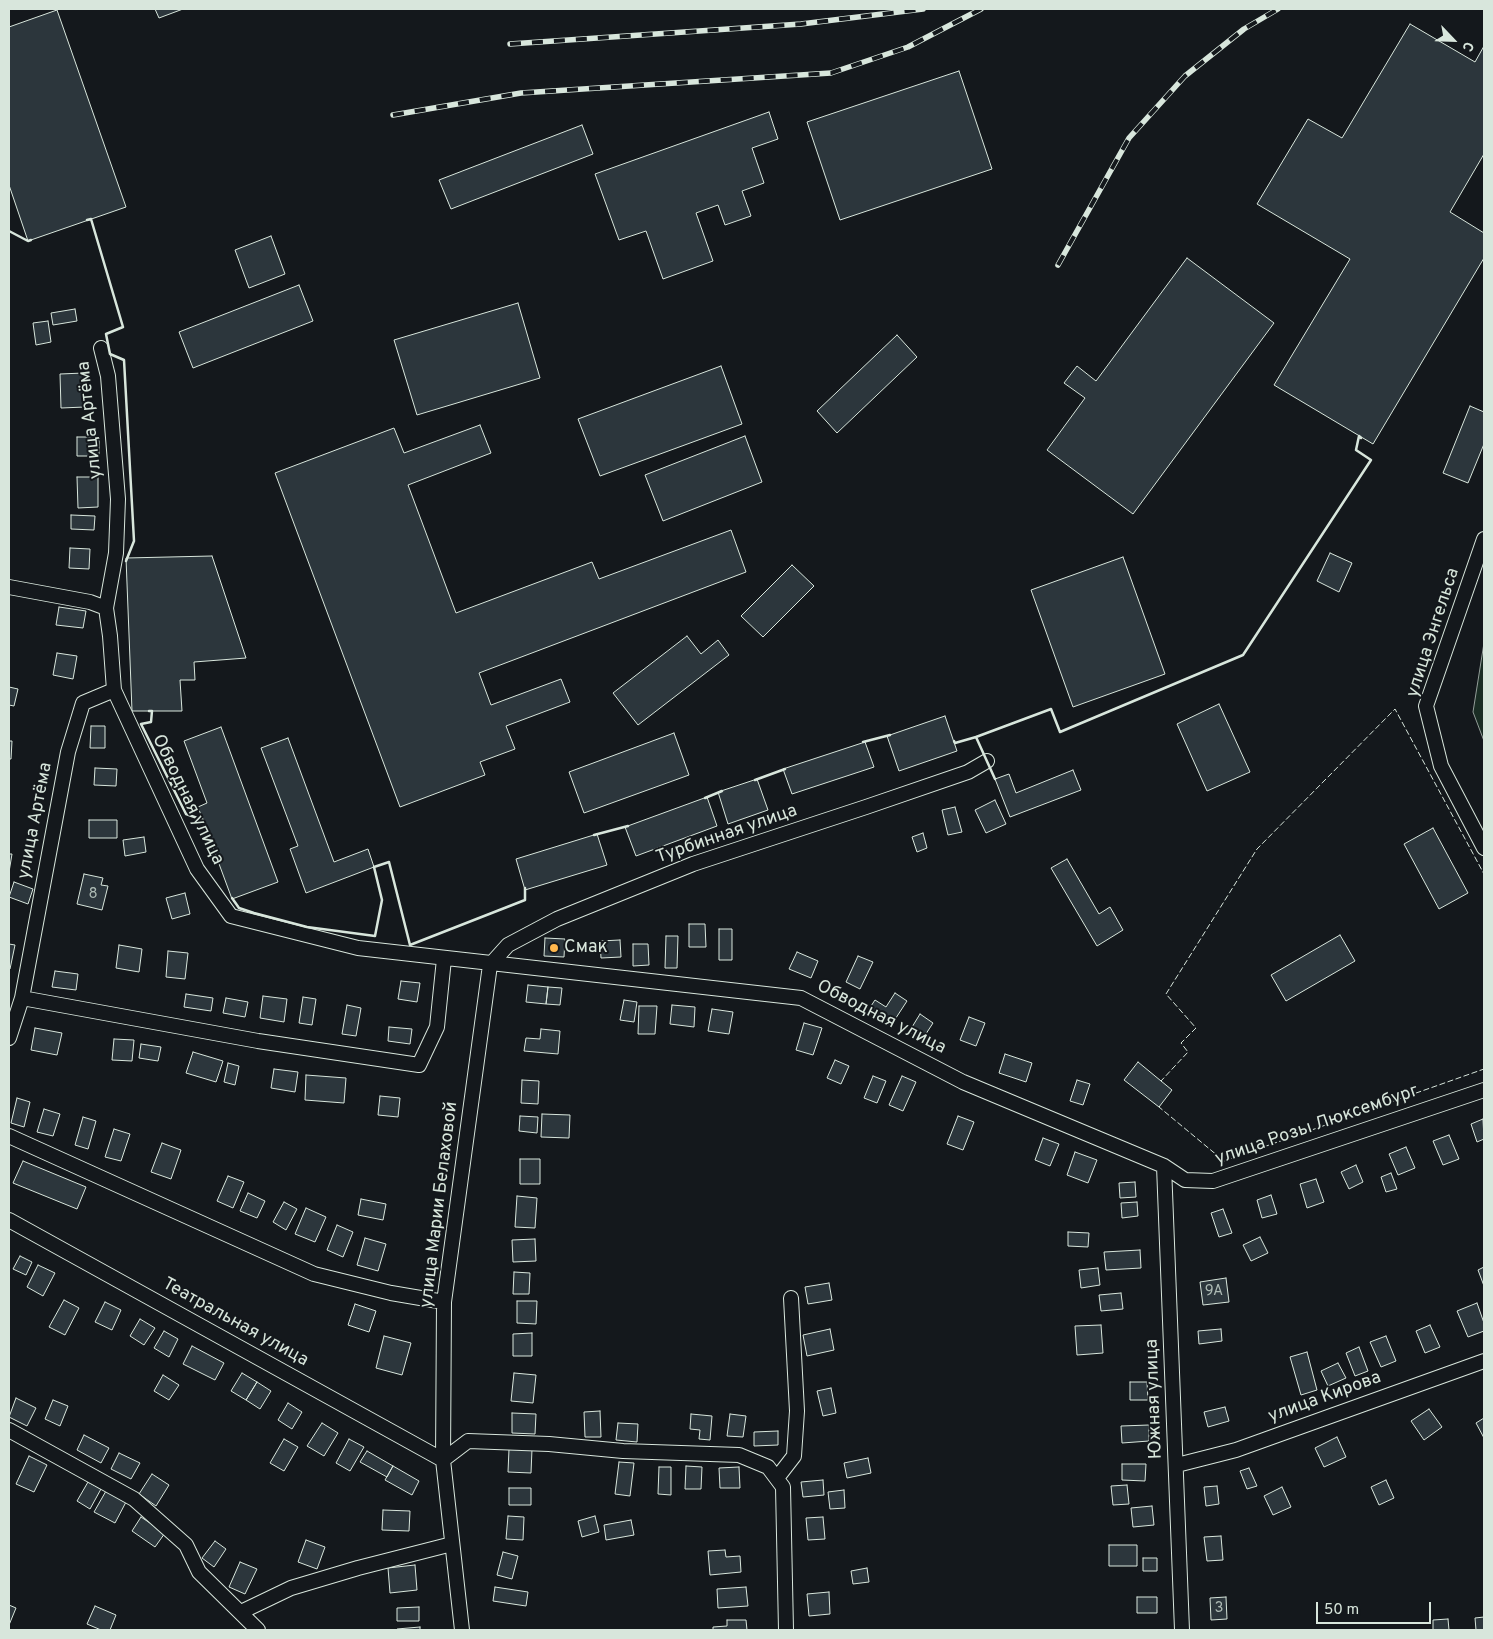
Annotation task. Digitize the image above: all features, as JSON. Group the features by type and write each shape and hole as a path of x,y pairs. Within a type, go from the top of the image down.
{"street":[{"name":"улица Артёма","path":"102,348 108,376 118,499 116,554 106,608"},
{"name":"улица Энгельса","path":"1483,838 1441,766 1426,706 1484,539"},
{"path":"9,587 90,602 106,608"},
{"name":"Обводная улица","path":"106,608 114,690 197,869 231,916 358,948 801,998 963,1082 1164,1166"},
{"name":"улица Артёма","path":"9,1038 22,998 68,752 83,704 114,690"},
{"name":"Турбинная улица","path":"490,964 508,945 557,919 693,864 950,778 987,762"},
{"path":"22,998 258,1041 419,1065 437,1027 444,959"},
{"name":"улица Марии Белаховой","path":"462,1630 443,1460 444,1302 490,964"},
{"name":"улица Розы Люксембург","path":"1164,1166 1185,1180 1212,1181 1484,1090"},
{"path":"9,1136 314,1274 391,1293 444,1302"},
{"name":"Южная улица","path":"1164,1166 1182,1630"},
{"name":"Театральная улица","path":"9,1220 443,1460"},
{"path":"777,1478 794,1456 797,1411 791,1298"},
{"name":"улица Кирова","path":"1177,1465 1236,1450 1484,1361"},
{"path":"9,1430 134,1500 186,1544 199,1572 258,1630"},
{"path":"443,1460 468,1441 549,1444 623,1451 739,1455 768,1467 783,1487 786,1630"},
{"path":"241,1612 291,1588 358,1568 452,1544"}],"green space":[{"path":"1484,643 1484,741 1473,712"}],"building":[{"path":"155,9 183,9 159,18"},
{"path":"57,10 126,207 28,241 9,185 9,27"},
{"path":"1410,24 1475,62 1484,46 1484,154 1450,212 1484,233 1484,258 1373,444 1274,385 1350,259 1257,204 1308,119 1342,138"},
{"path":"959,71 992,169 840,220 807,122"},
{"path":"769,112 778,139 752,148 764,183 742,191 751,216 725,225 718,205 696,213 713,261 663,279 646,231 619,240 595,174"},
{"path":"582,125 593,154 451,209 439,180"},
{"path":"271,236 285,274 249,288 235,250"},
{"path":"1187,258 1274,323 1133,514 1047,450 1085,398 1064,383 1077,366 1096,381"},
{"path":"299,285 313,321 193,368 179,332"},
{"path":"518,303 540,378 417,415 394,340"},
{"path":"75,309 77,321 53,325 51,313"},
{"path":"48,321 51,342 36,345 33,323"},
{"path":"897,335 917,357 837,433 817,411"},
{"path":"721,366 742,424 600,476 578,419"},
{"path":"84,373 85,407 61,408 60,374"},
{"path":"1470,406 1484,412 1484,444 1468,483 1443,473"},
{"path":"480,425 491,453 408,485 456,613 592,562 599,579 731,530 746,572 479,673 491,705 561,679 570,702 506,726 515,749 480,762 485,775 400,807 275,473 394,428 404,453"},
{"path":"745,436 762,482 663,521 645,475"},
{"path":"77,437 99,437 99,456 77,456"},
{"path":"77,477 98,477 98,507 78,508"},
{"path":"71,515 95,516 94,530 71,529"},
{"path":"70,548 90,549 89,569 69,568"},
{"path":"1330,553 1352,563 1339,592 1317,581"},
{"path":"212,556 246,658 194,662 195,680 180,680 182,711 132,711 126,558"},
{"path":"1123,557 1165,674 1073,707 1031,590"},
{"path":"792,565 814,586 763,637 741,616"},
{"path":"59,607 86,611 83,628 56,625"},
{"path":"687,636 701,654 718,640 729,655 638,725 613,693"},
{"path":"57,653 77,656 73,679 53,675"},
{"path":"9,687 18,689 14,706 9,705"},
{"path":"1219,704 1250,772 1207,791 1177,724"},
{"path":"945,716 957,751 899,771 887,736"},
{"path":"91,726 105,726 105,748 90,748"},
{"path":"221,727 278,882 232,899 198,807 207,803 184,741"},
{"path":"674,733 689,775 584,813 569,772"},
{"path":"288,738 334,862 368,849 374,867 306,893 290,849 298,846 261,748"},
{"path":"9,741 12,741 11,759 9,759"},
{"path":"865,742 874,767 792,794 783,769"},
{"path":"95,768 117,769 116,786 94,785"},
{"path":"1073,770 1081,790 1010,817 995,779 1009,774 1016,793"},
{"path":"757,779 768,810 728,824 718,792"},
{"path":"707,797 717,826 636,856 625,827"},
{"path":"995,800 1006,824 986,833 975,810"},
{"path":"955,807 962,832 948,835 942,810"},
{"path":"89,820 117,820 117,838 89,838"},
{"path":"1433,828 1468,893 1439,909 1404,844"},
{"path":"923,833 927,848 917,852 912,837"},
{"path":"597,834 607,865 525,890 516,859"},
{"path":"144,837 146,852 125,856 123,840"},
{"path":"9,854 12,854 9,872"},
{"path":"1067,859 1099,914 1110,907 1123,930 1097,946 1051,868"},
{"path":"84,874 103,878 101,885 108,886 102,910 77,904"},
{"path":"14,882 33,889 28,904 9,897"},
{"path":"185,893 190,914 172,919 166,898"},
{"path":"689,924 705,924 706,947 689,947"},
{"path":"719,929 732,929 732,960 719,960"},
{"path":"1340,935 1355,961 1286,1001 1271,975"},
{"path":"666,936 678,936 677,968 665,968"},
{"name":"Смак","path":"545,938 565,939 564,957 544,956"},
{"path":"620,940 621,957 601,958 600,941"},
{"path":"9,944 15,945 10,969 9,969"},
{"path":"633,944 648,944 649,965 633,966"},
{"path":"119,945 142,949 139,972 116,968"},
{"path":"168,951 188,953 185,979 166,977"},
{"path":"797,952 818,961 811,978 789,969"},
{"path":"858,956 873,962 860,989 846,982"},
{"path":"55,971 78,974 76,990 52,987"},
{"path":"401,981 420,983 417,1002 398,999"},
{"path":"528,985 548,987 546,1004 526,1002"},
{"path":"548,987 562,988 560,1005 546,1004"},
{"path":"895,993 907,1001 892,1024 869,1009 875,1000 886,1007"},
{"path":"186,994 213,998 211,1011 184,1007"},
{"path":"263,996 287,999 284,1022 260,1018"},
{"path":"303,997 316,999 312,1025 299,1023"},
{"path":"226,998 248,1002 245,1017 223,1013"},
{"path":"624,1000 637,1002 634,1022 620,1020"},
{"path":"347,1005 361,1008 356,1036 342,1034"},
{"path":"672,1005 695,1007 694,1027 670,1024"},
{"path":"639,1006 657,1006 655,1034 638,1034"},
{"path":"712,1009 733,1012 729,1034 708,1031"},
{"path":"920,1014 933,1023 922,1040 909,1032"},
{"path":"969,1017 985,1023 976,1046 960,1040"},
{"path":"804,1023 822,1028 813,1055 796,1050"},
{"path":"389,1027 412,1029 410,1044 388,1041"},
{"path":"35,1028 62,1033 57,1055 31,1050"},
{"path":"541,1029 560,1031 558,1054 524,1051 526,1038 540,1039"},
{"path":"114,1039 134,1040 132,1061 112,1060"},
{"path":"141,1044 161,1047 158,1061 139,1058"},
{"path":"193,1052 223,1061 216,1082 186,1073"},
{"path":"1005,1054 1032,1063 1026,1082 999,1073"},
{"path":"835,1060 849,1066 841,1084 827,1078"},
{"path":"1138,1062 1172,1090 1159,1107 1124,1080"},
{"path":"228,1063 239,1066 235,1085 224,1082"},
{"path":"274,1069 298,1072 295,1092 271,1088"},
{"path":"306,1075 346,1078 344,1103 305,1100"},
{"path":"873,1076 886,1081 877,1103 864,1098"},
{"path":"902,1076 916,1082 903,1111 889,1105"},
{"path":"522,1080 539,1081 538,1104 521,1103"},
{"path":"1077,1080 1090,1084 1083,1105 1070,1101"},
{"path":"380,1096 400,1098 398,1117 378,1115"},
{"path":"17,1098 30,1102 24,1127 11,1123"},
{"path":"44,1109 60,1114 53,1136 37,1132"},
{"path":"542,1114 570,1115 569,1138 541,1137"},
{"path":"520,1116 538,1117 537,1133 519,1131"},
{"path":"958,1116 974,1122 963,1150 947,1144"},
{"path":"83,1117 96,1121 88,1149 75,1145"},
{"path":"1483,1119 1484,1139 1477,1142 1471,1124"},
{"path":"114,1129 130,1134 121,1161 105,1157"},
{"path":"1449,1135 1459,1159 1443,1165 1433,1141"},
{"path":"1043,1138 1059,1144 1050,1166 1035,1160"},
{"path":"162,1143 181,1150 171,1179 151,1172"},
{"path":"1406,1147 1415,1168 1398,1175 1389,1154"},
{"path":"1075,1152 1097,1160 1088,1183 1067,1175"},
{"path":"520,1159 540,1159 540,1184 520,1184"},
{"path":"23,1161 86,1187 77,1209 13,1183"},
{"path":"1356,1165 1363,1182 1349,1189 1341,1172"},
{"path":"1391,1173 1397,1189 1386,1192 1381,1177"},
{"path":"228,1176 244,1182 233,1208 217,1201"},
{"path":"1316,1179 1324,1202 1307,1208 1300,1184"},
{"path":"1135,1182 1136,1197 1120,1198 1119,1183"},
{"path":"248,1193 265,1201 257,1218 240,1211"},
{"path":"1271,1195 1277,1214 1262,1218 1257,1200"},
{"path":"517,1196 537,1198 535,1228 515,1227"},
{"path":"361,1199 386,1204 383,1220 358,1215"},
{"path":"284,1202 297,1209 286,1230 273,1222"},
{"path":"1137,1202 1138,1216 1122,1218 1121,1203"},
{"path":"306,1208 326,1217 315,1242 295,1234"},
{"path":"1223,1209 1232,1233 1219,1237 1211,1213"},
{"path":"337,1225 353,1232 343,1257 327,1250"},
{"path":"1068,1232 1089,1233 1088,1247 1068,1246"},
{"path":"1260,1237 1268,1253 1251,1261 1243,1245"},
{"path":"365,1238 386,1244 378,1271 357,1265"},
{"path":"535,1239 536,1261 513,1262 512,1240"},
{"path":"1140,1250 1141,1268 1106,1270 1104,1252"},
{"path":"20,1256 32,1262 26,1275 13,1269"},
{"path":"38,1265 55,1273 43,1296 27,1287"},
{"path":"1484,1267 1484,1286 1478,1270"},
{"path":"1098,1268 1100,1285 1081,1288 1079,1270"},
{"path":"514,1272 530,1273 529,1294 513,1294"},
{"path":"1226,1278 1229,1302 1203,1305 1200,1282"},
{"path":"829,1283 832,1300 808,1304 805,1287"},
{"path":"1121,1293 1123,1309 1101,1311 1099,1295"},
{"path":"64,1300 79,1308 65,1335 49,1327"},
{"path":"517,1301 537,1301 536,1324 517,1323"},
{"path":"105,1302 121,1310 112,1330 95,1322"},
{"path":"1477,1303 1484,1323 1484,1331 1468,1337 1457,1311"},
{"path":"355,1304 376,1311 369,1332 348,1325"},
{"path":"140,1319 155,1328 144,1345 130,1336"},
{"path":"1101,1325 1103,1353 1077,1355 1075,1326"},
{"path":"1430,1325 1440,1347 1425,1353 1416,1331"},
{"path":"830,1329 834,1350 807,1356 803,1335"},
{"path":"1221,1329 1222,1341 1199,1344 1198,1331"},
{"path":"164,1331 178,1339 169,1357 154,1348"},
{"path":"532,1333 532,1356 513,1356 513,1334"},
{"path":"384,1336 411,1343 402,1375 376,1368"},
{"path":"1386,1336 1396,1361 1381,1367 1370,1342"},
{"path":"192,1346 224,1363 215,1380 183,1364"},
{"path":"1359,1347 1368,1371 1355,1376 1346,1353"},
{"path":"1307,1352 1317,1390 1301,1395 1290,1357"},
{"path":"1338,1363 1346,1378 1328,1386 1321,1371"},
{"path":"242,1373 257,1382 246,1400 231,1391"},
{"path":"514,1373 536,1375 533,1403 511,1401"},
{"path":"163,1375 179,1385 169,1400 154,1391"},
{"path":"257,1382 271,1391 260,1409 246,1400"},
{"path":"1130,1382 1147,1382 1148,1400 1130,1400"},
{"path":"831,1388 836,1413 823,1416 817,1391"},
{"path":"16,1398 36,1408 27,1426 9,1417"},
{"path":"53,1400 68,1406 60,1426 45,1419"},
{"path":"288,1403 302,1412 292,1429 278,1420"},
{"path":"1225,1407 1229,1421 1208,1427 1204,1412"},
{"path":"1429,1409 1442,1427 1424,1440 1411,1421"},
{"path":"600,1411 601,1437 585,1437 584,1412"},
{"path":"512,1413 536,1414 535,1434 512,1433"},
{"path":"691,1414 712,1416 710,1440 699,1439 700,1430 690,1429"},
{"path":"730,1414 746,1416 743,1437 727,1436"},
{"path":"1484,1418 1484,1438 1476,1423"},
{"path":"322,1423 338,1433 324,1456 307,1446"},
{"path":"618,1423 638,1424 637,1442 616,1440"},
{"path":"1149,1425 1149,1441 1122,1443 1121,1426"},
{"path":"778,1431 778,1445 754,1446 754,1432"},
{"path":"84,1435 109,1448 101,1463 77,1450"},
{"path":"1337,1437 1346,1457 1324,1467 1315,1448"},
{"path":"284,1439 298,1447 284,1471 270,1463"},
{"path":"349,1439 364,1447 350,1471 336,1463"},
{"path":"509,1449 532,1449 531,1473 508,1472"},
{"path":"367,1451 393,1466 387,1477 360,1462"},
{"path":"119,1453 140,1463 131,1479 111,1469"},
{"path":"29,1456 47,1465 34,1492 16,1484"},
{"path":"868,1458 871,1473 847,1478 844,1463"},
{"path":"619,1462 634,1463 630,1496 615,1494"},
{"path":"1122,1464 1146,1464 1145,1481 1122,1480"},
{"path":"393,1466 419,1481 412,1495 385,1480"},
{"path":"686,1466 702,1467 701,1489 685,1489"},
{"path":"659,1467 671,1467 671,1495 658,1494"},
{"path":"739,1467 740,1488 720,1488 719,1468"},
{"path":"1249,1468 1257,1486 1247,1489 1240,1471"},
{"path":"152,1474 169,1485 156,1506 139,1494"},
{"path":"823,1480 824,1495 803,1497 801,1482"},
{"path":"1386,1480 1394,1498 1379,1505 1371,1487"},
{"path":"88,1482 101,1489 90,1509 77,1501"},
{"path":"1127,1485 1129,1504 1113,1505 1111,1486"},
{"path":"1217,1486 1219,1504 1206,1506 1204,1487"},
{"path":"1282,1487 1291,1507 1273,1515 1264,1496"},
{"path":"509,1488 531,1488 531,1505 509,1505"},
{"path":"844,1490 845,1508 830,1509 828,1492"},
{"path":"106,1491 126,1502 115,1523 94,1512"},
{"path":"1152,1506 1154,1525 1133,1527 1131,1508"},
{"path":"383,1510 410,1511 409,1531 382,1530"},
{"path":"508,1516 524,1517 523,1540 506,1539"},
{"path":"595,1516 599,1532 582,1537 578,1521"},
{"path":"141,1517 165,1533 155,1547 132,1531"},
{"path":"823,1517 825,1539 808,1540 806,1518"},
{"path":"631,1520 634,1535 606,1540 604,1525"},
{"path":"1221,1536 1223,1560 1207,1561 1204,1537"},
{"path":"306,1540 325,1547 317,1569 298,1562"},
{"path":"215,1541 226,1549 214,1567 202,1558"},
{"path":"1109,1545 1137,1545 1137,1566 1109,1566"},
{"path":"725,1550 726,1557 740,1556 741,1572 710,1575 708,1551"},
{"path":"503,1552 518,1556 512,1579 497,1575"},
{"path":"1143,1558 1157,1558 1157,1571 1143,1571"},
{"path":"240,1562 257,1569 245,1594 229,1587"},
{"path":"415,1565 417,1590 390,1593 388,1568"},
{"path":"867,1568 869,1582 853,1584 851,1571"},
{"path":"495,1587 528,1592 526,1606 493,1601"},
{"path":"746,1587 748,1606 718,1608 717,1589"},
{"path":"829,1592 830,1614 809,1616 807,1594"},
{"path":"1137,1597 1157,1597 1157,1613 1137,1613"},
{"path":"1226,1597 1227,1619 1211,1620 1210,1598"},
{"path":"9,1605 16,1608 9,1625"},
{"path":"95,1606 116,1615 110,1630 101,1630 87,1624"},
{"path":"419,1607 419,1621 397,1621 397,1608"},
{"path":"1484,1617 1484,1630 1476,1630 1475,1618"},
{"path":"1448,1619 1449,1630 1433,1630 1433,1620"},
{"path":"727,1620 746,1620 747,1630 713,1630 713,1627 727,1626"},
{"path":"420,1627 420,1630 397,1630 397,1629"}],"railway":[{"path":"510,44 801,24 923,9"},
{"path":"393,115 521,93 831,73 908,47 981,9"},
{"path":"1058,265 1129,138 1185,76 1244,29 1278,9"}],"fence":[{"path":"1162,1082 1188,1052 1181,1043 1196,1028 1166,994 1257,849 1395,709 1484,874"},
{"path":"1160,1106 1224,1161 1484,1069"}],"wall":[{"path":"87,220 91,219 123,327 106,334 110,354 124,360 134,541 126,561"},
{"path":"9,231 28,241 31,240"},
{"path":"954,741 955,743 976,737 1051,709 1060,732 1243,655 1371,460 1356,450 1359,436 1361,438"},
{"path":"149,711 152,711 151,722 141,724 186,814 203,820"},
{"path":"863,742 890,735"},
{"path":"976,737 995,779"},
{"path":"755,780 785,769"},
{"path":"705,798 722,791"},
{"path":"594,835 628,826"},
{"path":"232,898 239,908 254,913 307,927 375,936 382,900 374,867 389,862 410,945 525,900 525,888"}],"place":[{"name":"Смак","path":"554,948"}]}
